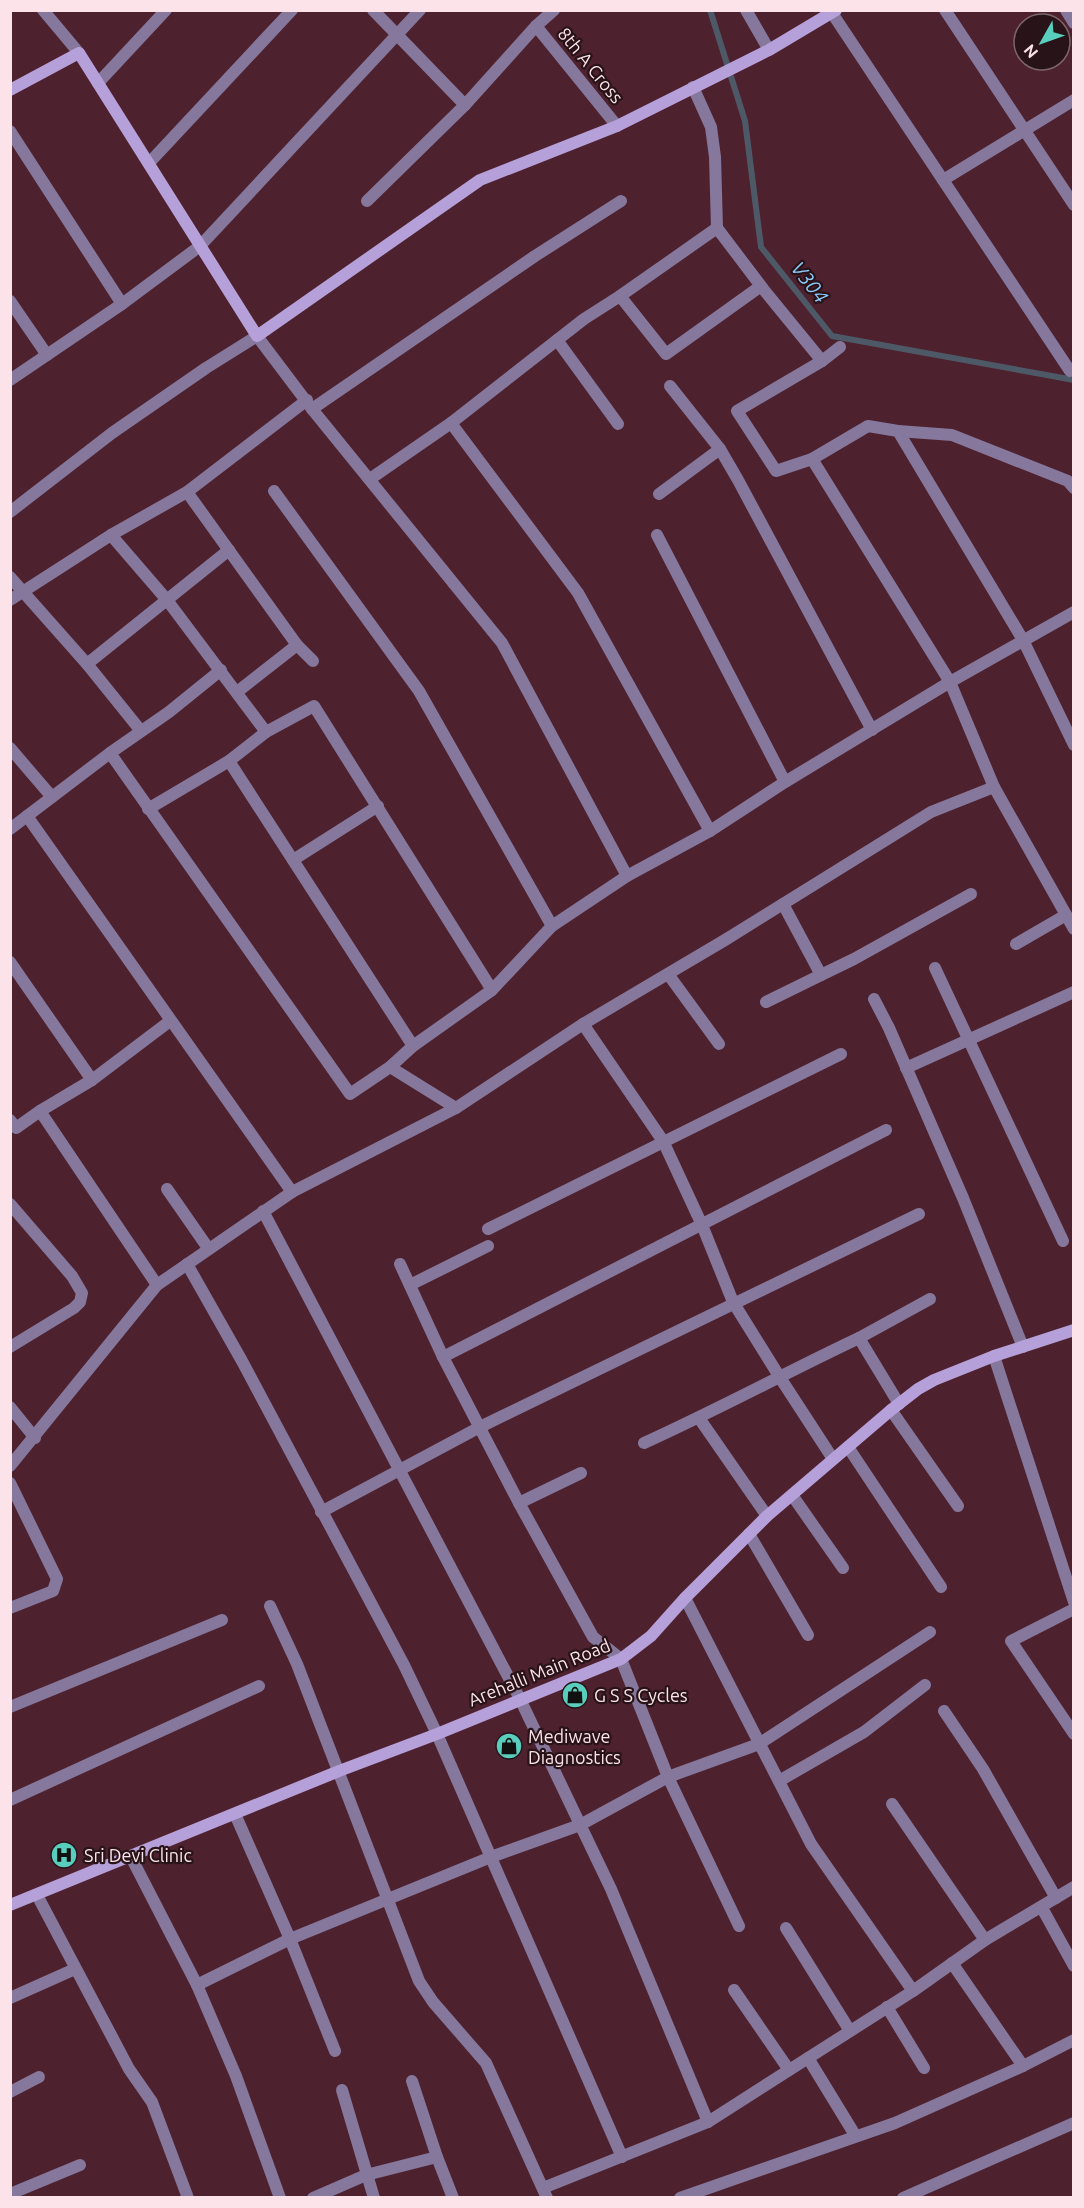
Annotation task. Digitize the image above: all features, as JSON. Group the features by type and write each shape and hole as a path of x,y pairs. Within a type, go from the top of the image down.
{"street":[{"path":"43,10 80,53 257,336 502,644 627,876"},
{"path":"98,82 166,10"},
{"path":"148,163 292,10"},
{"path":"373,10 465,105"},
{"path":"10,380 122,304 200,246 420,10"},
{"path":"367,201 465,105 536,26 554,10"},
{"path":"746,10 769,50"},
{"path":"945,10 1022,130 1074,205"},
{"path":"1066,10 1074,23"},
{"path":"10,512 112,433 257,336 480,180 617,126 769,50 834,12 1070,370"},
{"name":"8th A Cross","path":"536,26 617,126"},
{"path":"10,90 80,53"},
{"path":"698,85 711,127 715,157 717,228 822,361"},
{"path":"943,180 1074,100"},
{"path":"10,131 122,304"},
{"path":"10,600 111,535 187,492 310,405 621,201"},
{"path":"370,478 451,423 584,319 717,228"},
{"path":"620,296 666,354 761,286"},
{"path":"10,301 47,355"},
{"path":"557,340 618,424"},
{"path":"840,347 822,361 737,411 776,471 812,459 868,426 952,435 1068,481 1074,488"},
{"path":"670,386 720,449 872,730"},
{"path":"451,423 578,592 710,831"},
{"path":"898,431 1023,640 1069,725 1074,745"},
{"path":"659,494 720,449"},
{"path":"812,459 950,682 994,787 1074,929"},
{"path":"274,491 419,691 552,927"},
{"path":"187,492 297,645 313,662"},
{"path":"111,535 167,600 266,732"},
{"path":"657,535 785,782"},
{"path":"87,664 229,550"},
{"path":"10,577 87,664 141,731"},
{"path":"111,753 148,809 350,1094 390,1067 413,1046 492,990 552,927 627,876 710,831 785,782 950,682 1074,612"},
{"path":"237,692 297,645"},
{"path":"10,829 169,712 221,670"},
{"path":"148,809 229,761 266,732 315,706 492,990"},
{"path":"10,748 52,797"},
{"path":"229,761 413,1046"},
{"path":"10,1466 157,1285 208,1248 292,1192 456,1108 583,1024 931,812 994,787"},
{"path":"293,860 378,806"},
{"path":"27,816 292,1192"},
{"path":"766,1002 854,959 971,894"},
{"path":"783,904 821,975"},
{"path":"1016,944 1066,915"},
{"path":"10,962 92,1080"},
{"path":"935,968 970,1038 1063,1241"},
{"path":"668,974 719,1044"},
{"path":"906,1068 1074,992"},
{"path":"874,999 963,1198 1023,1347"},
{"path":"10,1120 16,1128 92,1080 170,1021"},
{"path":"583,1024 663,1141 702,1225 733,1302 778,1377 833,1460"},
{"path":"488,1229 841,1054"},
{"path":"390,1067 456,1108"},
{"path":"40,1111 157,1285"},
{"path":"443,1357 886,1130"},
{"path":"167,1189 208,1248"},
{"path":"10,1204 72,1276 82,1293 80,1302 74,1308 10,1347"},
{"path":"263,1211 520,1699 611,1889 708,2122"},
{"path":"321,1512 480,1427 733,1302 919,1214"},
{"path":"410,1285 488,1246"},
{"path":"187,1264 242,1361 404,1665 437,1734 622,2157"},
{"path":"400,1264 443,1357 519,1503 593,1637 621,1659 668,1777 739,1926"},
{"path":"644,1443 859,1338 930,1299"},
{"name":"Arehalli Main Road","path":"10,1905 621,1659 651,1636 685,1598 768,1516 895,1407 934,1380 994,1356 1074,1330"},
{"path":"859,1338 895,1407 958,1506"},
{"path":"994,1356 1074,1602"},
{"path":"10,1407 34,1438"},
{"path":"699,1418 768,1516"},
{"path":"848,1447 941,1587"},
{"path":"519,1503 581,1473"},
{"path":"10,1483 57,1579 53,1592 10,1608"},
{"path":"792,1495 843,1568"},
{"path":"749,1534 808,1635"},
{"path":"685,1598 811,1844 912,1991"},
{"path":"270,1606 297,1664 419,1981 433,2002 486,2063 545,2193 622,2157 708,2122 888,2007 985,1940 1074,1887"},
{"path":"1074,1609 1011,1641 1074,1734"},
{"path":"10,1707 222,1620"},
{"path":"197,1985 290,1939 491,1857 580,1825 668,1777 759,1744 930,1632"},
{"path":"779,1781 864,1732 925,1685"},
{"path":"10,1800 259,1686"},
{"path":"944,1712 983,1769 1056,1898"},
{"path":"892,1804 985,1940"},
{"path":"235,1814 290,1939 335,2051"},
{"path":"131,1857 197,1985 236,2076 280,2198"},
{"path":"37,1895 129,2070 152,2102 188,2198"},
{"path":"1042,1908 1074,1966"},
{"path":"786,1928 850,2031"},
{"path":"952,1963 1023,2066"},
{"path":"10,1998 75,1969"},
{"path":"734,1990 789,2070"},
{"path":"888,2007 924,2068"},
{"path":"680,2198 855,2135 895,2123 1023,2066 1074,2040"},
{"path":"808,2058 855,2135"},
{"path":"10,2092 39,2077"},
{"path":"412,2081 436,2157 453,2198"},
{"path":"342,2090 374,2198"},
{"path":"903,2198 1074,2123"},
{"path":"313,2198 366,2175 436,2157"},
{"path":"10,2194 80,2165"}],"waterway":[{"name":"V304","path":"710,10 745,121 761,247 832,336 1074,380"}],"place":[{"name":"G S S Cycles","path":"575,1695"},
{"name":"Mediwave Diagnostics","path":"509,1746"},
{"name":"Sri Devi Clinic","path":"64,1855"}]}
